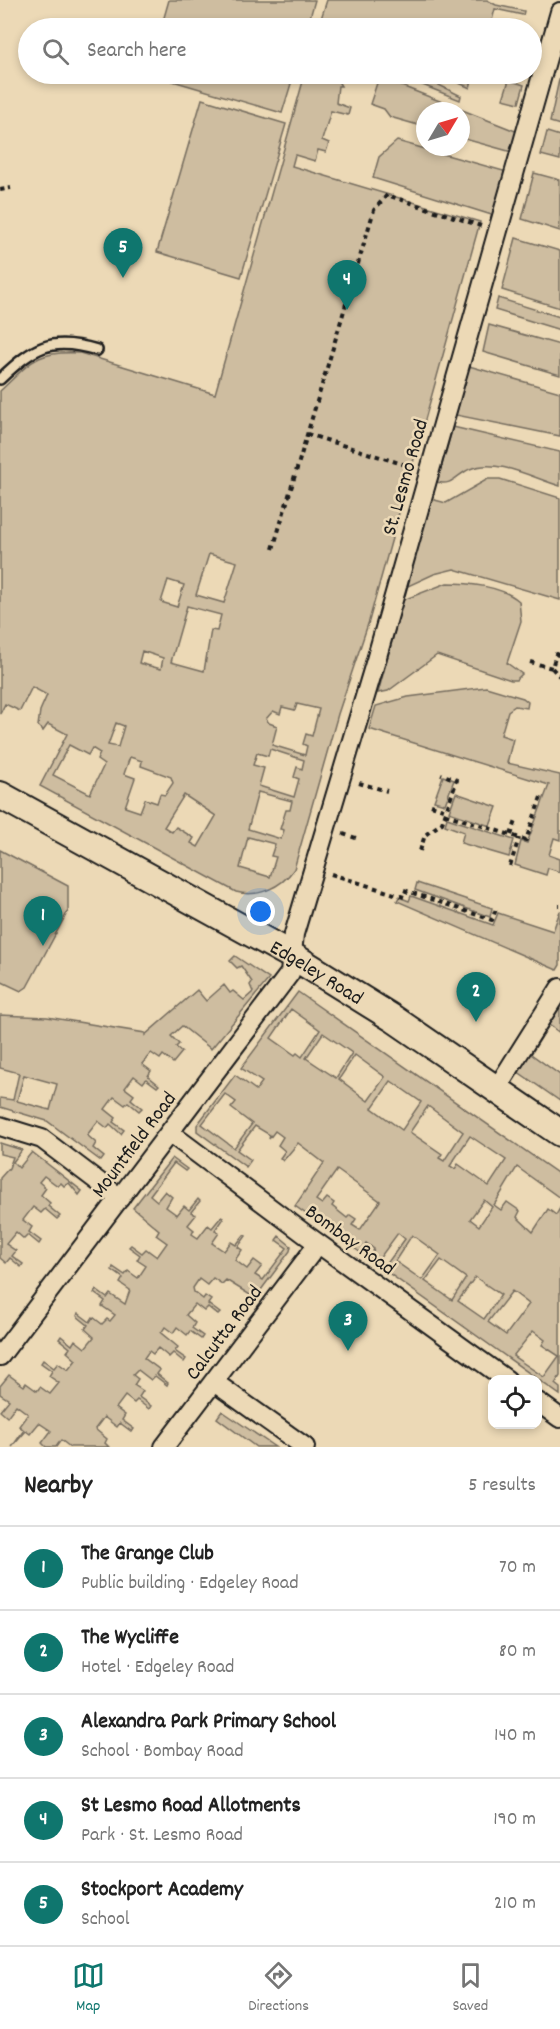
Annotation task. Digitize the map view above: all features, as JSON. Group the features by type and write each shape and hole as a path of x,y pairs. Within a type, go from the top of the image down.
{"main road":[{"name":"Edgeley Road","path":"0,795 291,955 497,1088 560,1133"}],"street":[{"name":"St. Lesmo Road","path":"542,77 560,12"},
{"name":"St. Lesmo Road","path":"291,955 294,934 315,868 540,84"},
{"name":"Mountfield Road","path":"0,1356 290,973 291,955"},
{"path":"497,1088 560,988"},
{"path":"0,1126 42,1139 120,1198"},
{"name":"Bombay Road","path":"170,1133 318,1244 500,1375"},
{"name":"Calcutta Road","path":"164,1447 318,1244"},
{"path":"214,1382 304,1447"},
{"path":"542,1405 560,1418"}],"lane":[{"path":"0,379 37,348 53,344 76,344 97,350"}],"path":[{"path":"0,190 11,188"},
{"path":"273,549 374,210 381,199 387,195 499,232"},
{"path":"307,434 429,473"},
{"path":"552,668 556,654 560,656"},
{"path":"530,662 552,668 560,677"},
{"path":"420,851 425,835 442,823 457,780 441,774"},
{"path":"341,778 387,791"},
{"path":"431,805 526,840 541,797"},
{"path":"511,835 516,820"},
{"path":"510,866 519,838"},
{"path":"315,868 405,897 405,891 492,920 497,906"}],"shaded area":[{"path":"169,0 315,0 310,18 164,18"},
{"path":"327,0 487,0 496,5 524,11 523,15 495,9 493,18 321,18"},
{"path":"560,75 560,125 550,122"},
{"path":"183,84 291,84 282,113"},
{"path":"302,84 340,84 336,103 350,108 348,115 331,111 322,140 329,143 326,152 318,150 315,161 295,155 292,166 480,222 369,621 338,714 294,869 289,876 268,890 252,894 236,892 40,786 67,734 48,724 43,731 38,726 40,711 47,695 32,687 20,711 5,704 0,714 0,391 27,366 43,356 80,353 215,394","holes":["209,554 237,562 224,603 196,595","168,580 184,585 177,607 161,602","187,606 221,615 217,631 211,630 204,671 171,662","142,651 163,658 161,669 139,663","297,704 319,709 312,736 306,734 303,744 307,746 305,755 272,745 277,726 266,719 273,711 280,714 282,707 295,710","116,723 124,726 118,747 108,745","69,745 88,755 92,748 100,753 97,760 104,765 90,794 53,775","270,749 304,760 302,769 297,767 294,777 299,779 294,797 259,786 264,768 253,765 257,753 268,756","130,757 142,761 141,766 171,777 173,783 165,795 160,794 157,803 145,799 140,812 125,807 135,778 124,774","258,792 292,801 290,810 286,810 280,829 284,830 281,839 248,829","184,795 216,816 198,847 191,843 194,838 176,827 172,832 164,827","248,837 275,844 271,856 276,857 270,877 240,868"]},
{"path":"377,84 397,84 442,102 416,102 416,124 390,117 384,109 370,104"},
{"path":"420,84 437,84 461,96 460,100"},
{"path":"508,84 524,85 519,103 503,99"},
{"path":"202,99 286,124 241,277 157,252"},
{"path":"470,113 518,132 512,152 470,140"},
{"path":"547,132 560,136 560,160 541,155"},
{"path":"397,141 416,146 416,156 450,156 507,172 495,216 373,178 379,157"},
{"path":"534,173 560,180 560,231 522,219"},
{"path":"516,238 560,251 560,308 502,290"},
{"path":"498,298 560,317 560,330 495,310"},
{"path":"489,325 560,345 560,375 483,352"},
{"path":"469,366 560,392 560,436 456,415"},
{"path":"453,427 560,452 560,486 515,470 492,466 470,469 447,483 437,482"},
{"path":"488,479 500,479 560,498 560,600 454,569 434,574 406,587 431,499 446,503"},
{"path":"447,583 494,589 519,601 521,621 507,663 522,674 516,680 511,680 437,655 388,691 378,693 403,600"},
{"path":"486,687 523,698 528,702 527,708 515,706 508,711 501,735 513,739 507,763 560,775 560,840 554,838 549,855 560,859 560,872 548,868 546,875 515,865 521,841 527,843 549,785 369,729 376,706 408,697"},
{"path":"443,776 454,780 445,804 434,801"},
{"path":"456,793 497,807 490,826 449,812"},
{"path":"447,818 514,840 509,857 461,843 464,832 445,825"},
{"path":"0,850 68,886 68,911 27,987 21,991 0,981"},
{"path":"417,883 492,908 490,917 415,890"},
{"path":"411,896 493,925 498,913 553,931 560,911 560,965 557,970 397,901 399,897 409,901"},
{"path":"235,956 269,979 211,1049 182,1026 171,1036 179,1044 176,1047 182,1052 173,1063 163,1055 160,1059 151,1053 142,1064 151,1071 148,1076 159,1085 157,1087 146,1079 143,1083 134,1076 125,1088 134,1095 131,1099 142,1108 139,1111 128,1102 125,1105 114,1097 105,1109 116,1118 113,1122 124,1130 121,1134 110,1124 107,1128 98,1121 87,1135 96,1143 93,1148 104,1157 101,1161 47,1121 0,1107 0,1098 13,1100 19,1073 0,1068 0,1015 47,1017 145,1033 145,1035 197,990 206,1001 224,985 230,993 233,991 244,1000 253,992 250,985 252,982 241,966 237,968 230,961","holes":["24,1075 57,1084 50,1110 17,1101"]},
{"path":"298,992 560,1175 560,1198 517,1167 494,1205 501,1210 507,1202 520,1211 517,1217 533,1232 548,1209 556,1215 560,1208 560,1376 555,1384 560,1388 560,1395 542,1382 542,1376 544,1377 559,1356 542,1345 545,1340 533,1331 513,1356 541,1375 532,1375 383,1269 405,1239 398,1233 376,1263 370,1258 374,1249 366,1243 361,1253 295,1206 324,1163 298,1143 283,1161 280,1158 285,1151 278,1145 283,1137 275,1131 269,1139 270,1135 255,1126 237,1150 251,1160 246,1167 197,1131 197,1125 235,1075 256,1090 262,1082 241,1068","holes":["291,1009 320,1030 302,1057 297,1053 295,1055 271,1038","323,1033 352,1053 336,1078 306,1058","355,1055 385,1077 368,1101 339,1079","391,1081 421,1102 402,1130 372,1108","225,1094 236,1102 231,1108 252,1124 234,1148 202,1124","428,1106 463,1132 444,1161 439,1158 442,1154 410,1132","470,1136 506,1160 489,1186 458,1164 455,1169 450,1166","337,1170 380,1201 360,1230 352,1225 356,1219 350,1215 347,1218 332,1206 334,1203 327,1198 322,1204 316,1200","484,1200 492,1207 479,1226 470,1219","412,1235 440,1255 422,1280 395,1261","441,1260 466,1278 452,1300 425,1281","475,1277 501,1295 484,1319 458,1301","512,1291 529,1304 506,1335 488,1322"]},
{"path":"560,999 560,1033 549,1025 531,1054 560,1075 560,1101 514,1069"},
{"path":"0,1143 22,1150 13,1162 19,1168 32,1152 82,1191 79,1195 69,1183 64,1186 61,1183 58,1186 44,1176 39,1182 46,1188 41,1195 50,1203 48,1206 60,1216 57,1219 45,1209 41,1213 33,1207 23,1220 32,1227 29,1232 41,1241 39,1244 28,1235 24,1239 16,1232 6,1244 16,1251 12,1256 23,1264 21,1267 10,1258 6,1263 0,1258 0,1178 9,1168 13,1157 0,1154"},
{"path":"172,1158 187,1169 185,1171 174,1163 150,1195 157,1201 165,1191 172,1197 166,1207 177,1215 184,1206 189,1210 198,1199 200,1201 191,1212 196,1215 188,1225 194,1230 192,1234 198,1238 208,1225 212,1228 221,1217 223,1218 215,1230 219,1233 212,1243 224,1251 231,1242 236,1245 244,1235 246,1236 238,1247 242,1250 235,1260 247,1269 254,1260 262,1266 255,1275 263,1280 287,1248 276,1240 279,1236 291,1246 290,1251 255,1298 226,1280 222,1284 213,1278 207,1285 199,1279 193,1288 194,1292 203,1299 205,1296 211,1300 208,1304 220,1313 218,1315 208,1307 204,1311 195,1304 186,1315 195,1323 192,1328 203,1336 201,1339 190,1331 187,1335 177,1327 173,1333 165,1327 161,1333 178,1347 175,1351 186,1359 184,1362 173,1353 169,1357 158,1348 153,1354 149,1351 144,1358 160,1370 157,1374 168,1383 167,1385 155,1376 151,1380 138,1370 133,1375 138,1379 134,1385 143,1391 139,1397 151,1406 149,1409 137,1400 134,1403 125,1396 116,1408 125,1415 122,1420 134,1429 132,1432 120,1423 117,1427 104,1417 95,1429 107,1439 105,1443 109,1447 70,1447 61,1440 56,1447 46,1447 42,1443 51,1431 39,1423 30,1434 26,1431 12,1447 24,1430 19,1426 28,1414 16,1405 7,1417 0,1411 9,1400 0,1394 0,1386 9,1375 24,1386 26,1383 37,1391 40,1387 50,1394 59,1383 49,1376 52,1371 41,1363 43,1360 54,1368 58,1363 68,1370 76,1360 67,1352 70,1348 59,1339 61,1336 72,1345 75,1340 85,1348 94,1337 85,1329 88,1325 77,1316 78,1313 90,1322 93,1317 102,1324 107,1319 110,1321 115,1315 102,1306 105,1301 94,1293 96,1290 107,1298 110,1294 125,1304 130,1290 120,1283 123,1278 112,1270 113,1267 125,1275 128,1271 138,1278 146,1266 137,1260 140,1255 129,1247 131,1245 142,1253 146,1249 157,1257 167,1243 156,1235 159,1230 133,1208"},
{"path":"222,1411 275,1447 256,1447 217,1418"}],"place":[{"name":"Stockport Academy","path":"123,278"},
{"name":"St Lesmo Road Allotments","path":"347,310"},
{"name":"The Grange Club","path":"43,946"},
{"name":"The Wycliffe","path":"476,1022"},
{"name":"Alexandra Park Primary School","path":"348,1351"}]}
